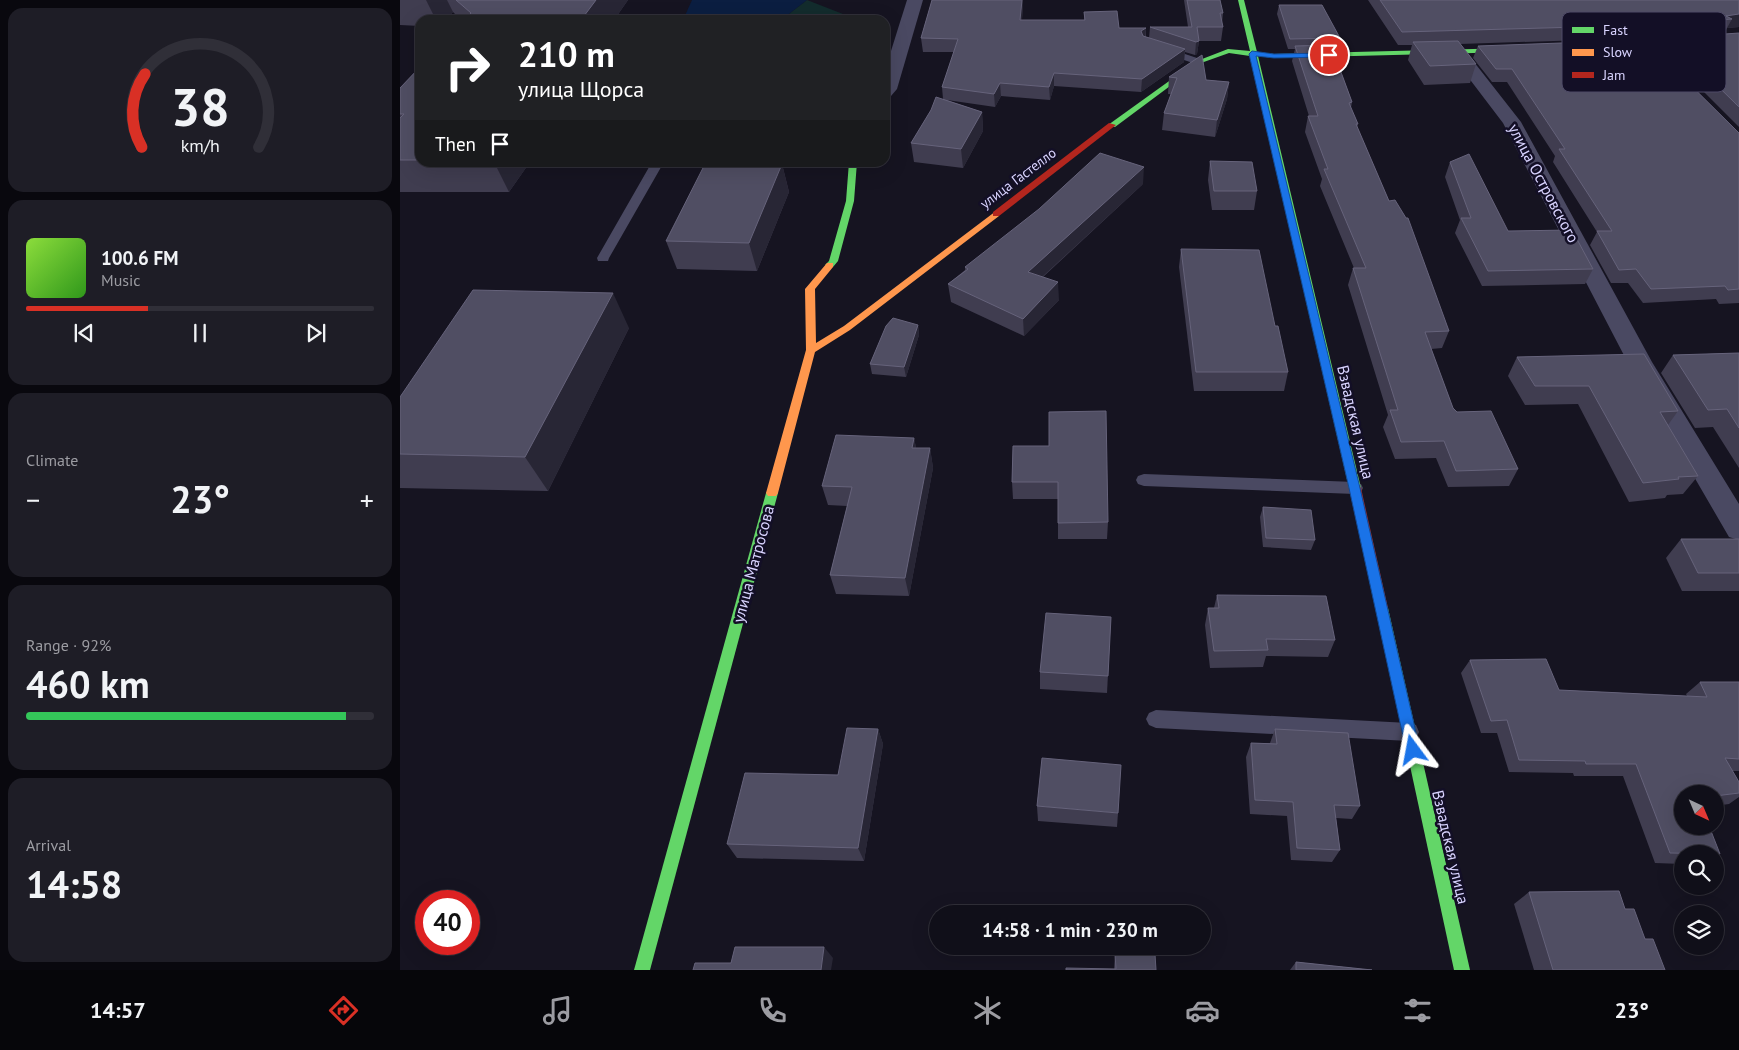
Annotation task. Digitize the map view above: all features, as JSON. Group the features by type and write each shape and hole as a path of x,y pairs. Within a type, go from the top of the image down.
{"street":[{"path":"890,82 915,0"},
{"name":"Взвадская улица","path":"1240,0 1355,488 1462,970"},
{"path":"1726,39 1739,38"},
{"name":"улица Гастелло","path":"811,350 847,328 1146,99 1200,62 1228,52 1274,56 1526,50"},
{"name":"улица Островского","path":"1457,52 1512,122 1640,363 1739,529"},
{"name":"улица Матросова","path":"642,970 811,350 810,289 833,261 850,201 853,167"}],"lane":[{"path":"1154,47 1200,62"},
{"path":"603,258 655,167"},
{"path":"1144,480 1355,488"},
{"path":"1156,719 1409,732"}],"green space":[{"path":"807,0 845,15 788,15"}],"water":[{"path":"692,0 807,0 788,15 685,15"}],"building":[{"path":"456,0 596,0 585,15 469,15 471,13"},
{"path":"932,0 1022,0 1020,20 1085,20 1084,12 1117,11 1119,28 1146,28 1141,31 1143,36 1185,49 1142,79 1054,73 1049,87 1000,83 994,94 942,87 958,39 921,38"},
{"path":"1187,0 1220,0 1223,13 1220,13 1223,27 1197,27 1199,41 1196,42 1150,27 1192,27"},
{"path":"1380,0 1739,0 1739,14 1726,16 1726,12 1562,12 1562,28 1402,32"},
{"path":"1279,5 1322,5 1340,38 1290,39"},
{"path":"1739,33 1739,107 1724,92 1726,92 1726,34"},
{"path":"1458,41 1476,64 1430,66 1413,42"},
{"path":"1562,43 1562,92 1698,92 1739,133 1739,289 1728,290 1725,286 1651,289 1636,269 1619,270 1597,231 1612,231 1559,149 1565,149 1512,69 1496,69 1478,46"},
{"path":"1331,45 1352,102 1349,103 1358,124 1356,124 1389,201 1395,200 1406,218 1408,218 1449,331 1425,332 1453,408 1457,412 1491,411 1518,469 1456,471 1444,441 1401,442 1390,410 1398,410 1353,268 1366,268 1324,169 1328,169 1308,116 1318,116 1295,46"},
{"path":"1202,55 1206,80 1229,82 1217,120 1164,113 1177,78 1169,77"},
{"path":"415,72 415,160 400,160 400,118 404,114 400,114 400,88"},
{"path":"936,97 982,112 961,149 911,143 931,110"},
{"path":"1100,153 1144,167 1028,272 1058,282 1023,319 948,284 968,269 965,267 1039,209"},
{"path":"1469,154 1508,231 1572,230 1593,269 1488,271 1461,218 1471,218 1450,162"},
{"path":"1210,161 1252,162 1257,191 1214,191"},
{"path":"703,167 781,167 749,243 666,241"},
{"path":"1181,249 1259,250 1275,326 1278,326 1288,372 1196,372"},
{"path":"473,290 613,293 525,457 400,454 400,397"},
{"path":"893,318 918,325 904,367 870,364 886,326"},
{"path":"1739,353 1739,428 1727,409 1708,410 1673,355"},
{"path":"1644,354 1678,411 1660,412 1698,476 1678,477 1679,479 1643,483 1589,386 1535,386 1517,357"},
{"path":"1106,411 1108,522 1058,523 1058,482 1012,482 1013,446 1049,446 1049,412"},
{"path":"836,435 914,438 912,448 930,448 905,578 830,575 852,487 822,486"},
{"path":"1263,507 1311,510 1315,540 1266,538"},
{"path":"1681,539 1739,539 1739,573 1698,573"},
{"path":"1217,595 1326,596 1335,640 1266,639 1268,650 1214,651 1208,608 1219,608"},
{"path":"1046,613 1111,617 1108,676 1040,672"},
{"path":"1546,659 1559,690 1707,697 1700,682 1739,682 1739,759 1725,758 1739,782 1739,793 1724,795 1724,785 1674,785 1674,835 1713,835 1716,845 1674,845 1674,853 1670,853 1636,764 1586,764 1585,761 1519,760 1507,720 1491,721 1470,660"},
{"path":"847,728 878,729 858,848 727,844 745,773 838,775"},
{"path":"1275,729 1348,733 1360,806 1334,805 1340,850 1297,848 1293,802 1255,800 1251,743 1277,744"},
{"path":"1042,758 1121,765 1118,813 1037,806"},
{"path":"1619,891 1625,909 1634,909 1645,939 1653,939 1665,970 1553,970 1529,892"},
{"path":"735,947 824,947 821,970 693,970 695,963 731,963"},
{"path":"1115,955 1155,955 1156,970 1066,970 1066,968 1116,969"},
{"path":"1296,962 1372,970 1296,970"}],"traffic: fast":[{"path":"1241,0 1355,488"},
{"path":"1726,39 1739,38"},
{"path":"1112,125 1199,62 1228,51 1274,56 1513,50"},
{"path":"830,265 833,261 850,201 853,167"},
{"path":"642,970 772,493"},
{"path":"1382,608 1462,970"}],"traffic: slow":[{"path":"811,350 847,328 996,214"},
{"path":"772,493 811,350 810,289 830,265"}],"traffic: jam":[{"path":"996,214 1112,125"},
{"path":"1355,488 1382,608"}],"route":[{"path":"1329,55 1274,56 1252,54 1355,488 1413,750"}]}
